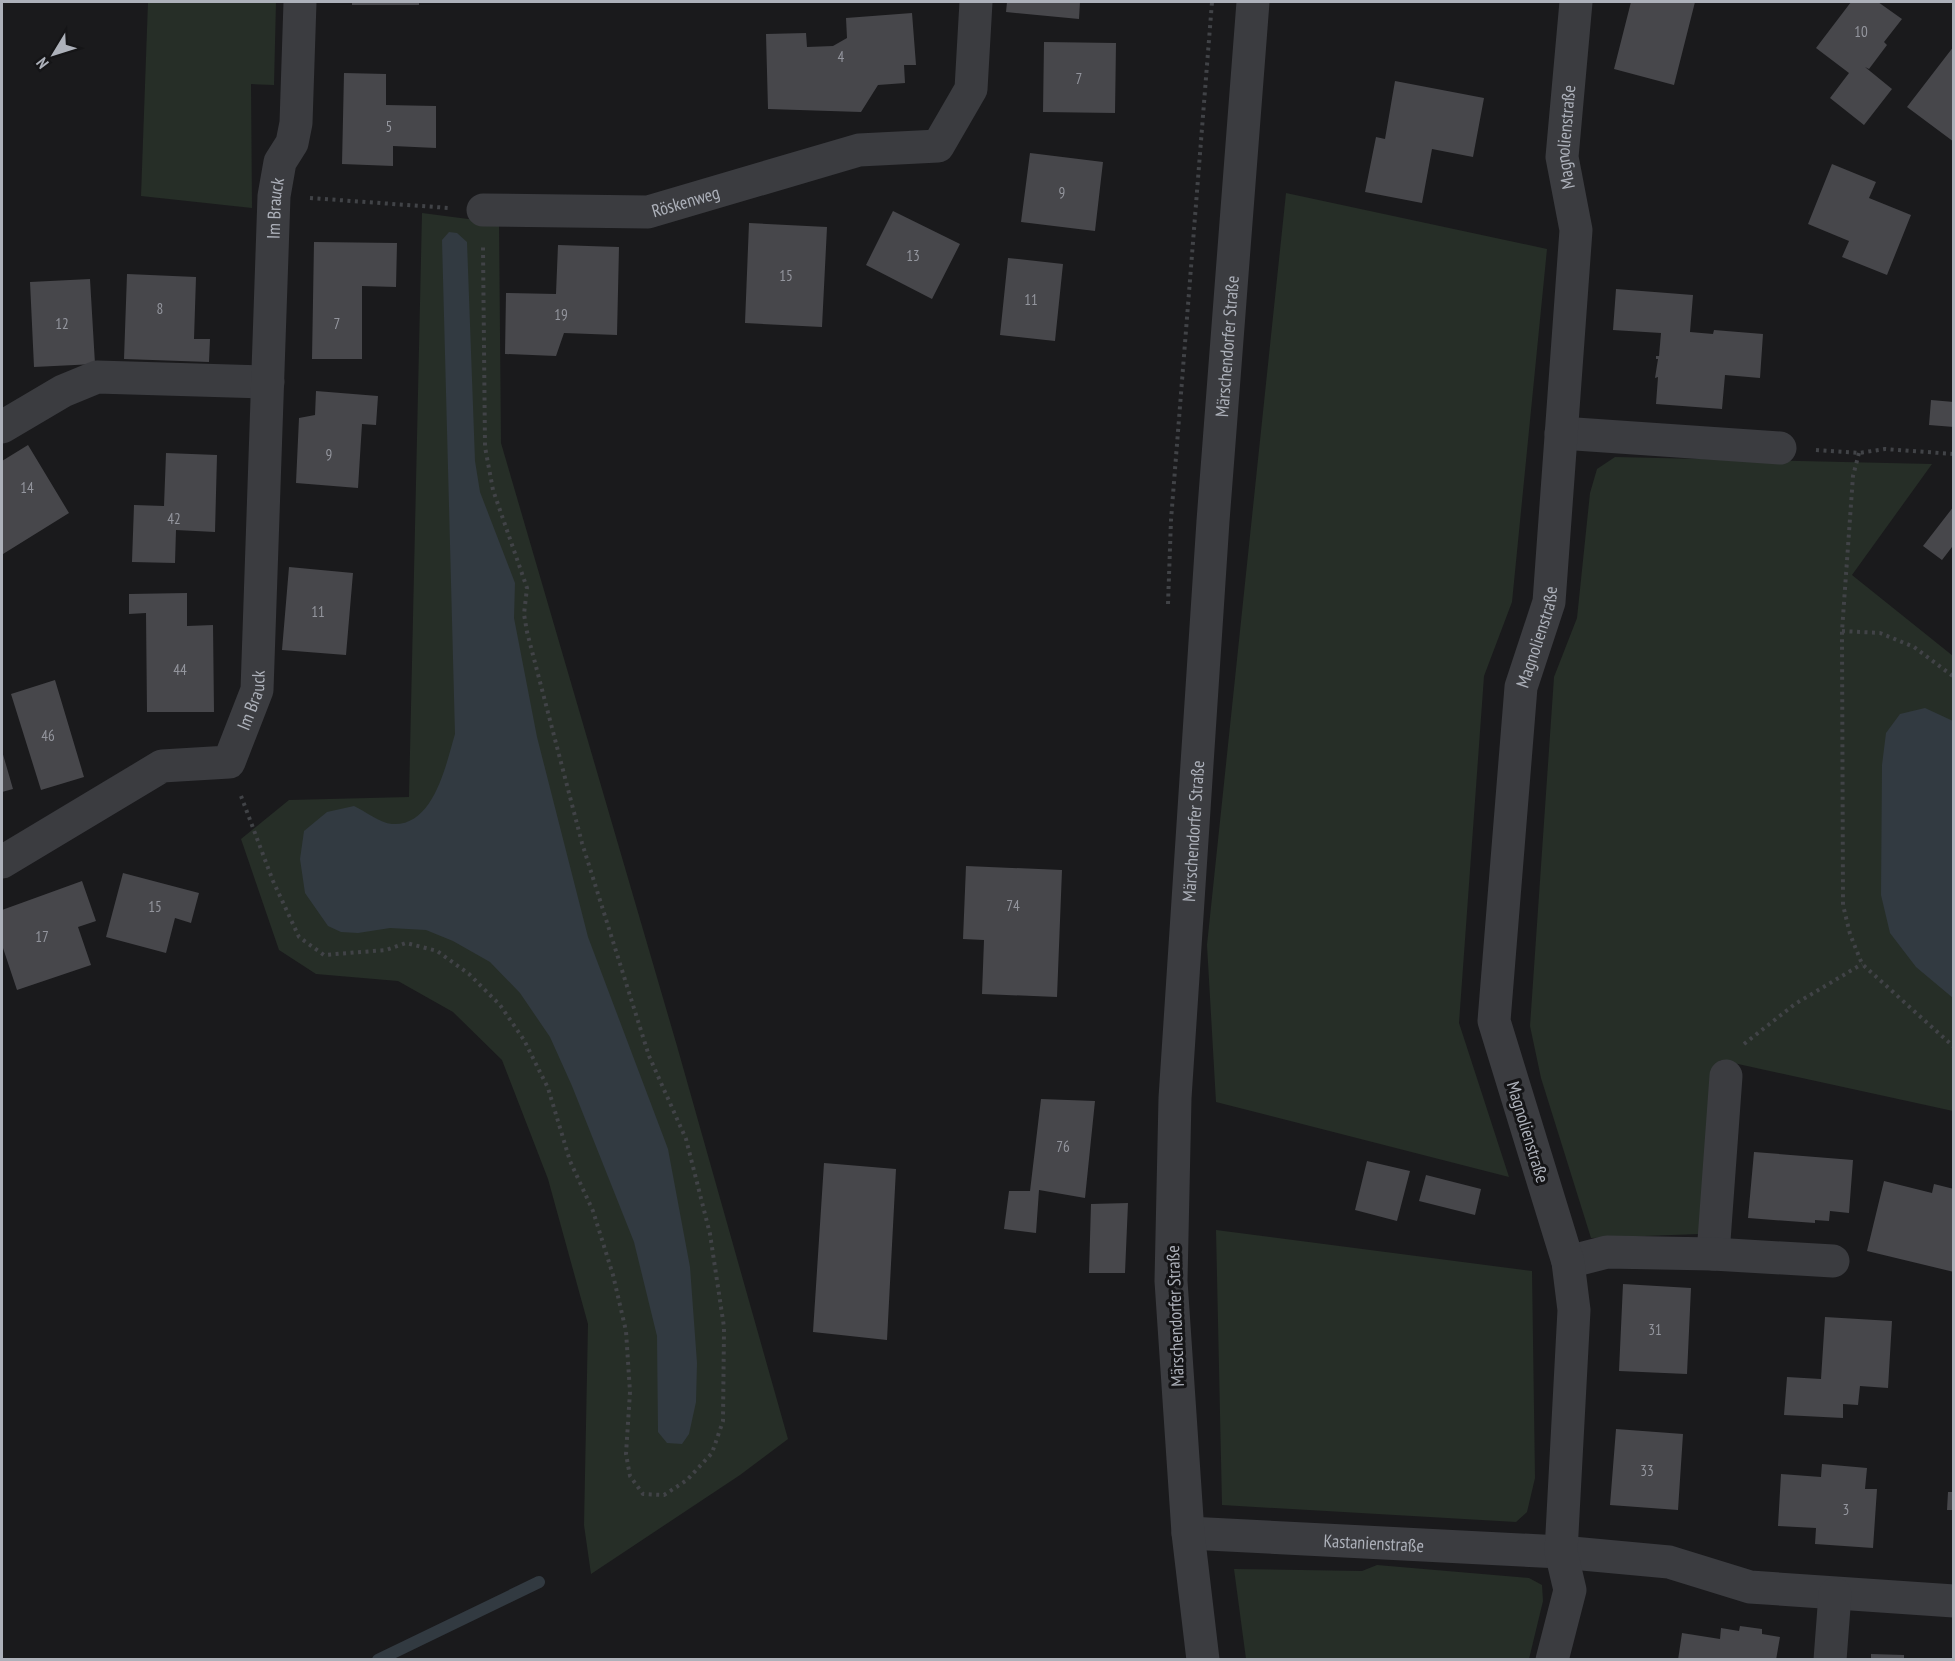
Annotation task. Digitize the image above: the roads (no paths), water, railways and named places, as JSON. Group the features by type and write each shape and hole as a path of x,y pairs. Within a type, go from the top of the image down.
{"street":[{"name":"Im Brauck","path":"2,862 162,766 229,762 257,690 274,196 280,162 292,143 296,123 300,2"},
{"name":"Röskenweg","path":"483,210 648,212 859,150 938,146 971,89 976,2"},
{"name":"Märschendorfer Straße","path":"1203,1659 1188,1533 1171,1281 1175,1098 1212,532 1252,2"},
{"name":"Magnolienstraße","path":"1561,1552 1574,1310 1568,1262 1494,1021 1521,687 1549,602 1576,230 1562,157 1576,2"},
{"path":"2,427 63,391 97,377 268,382"},
{"path":"1561,433 1780,448"},
{"path":"1713,1254 1726,1076"},
{"path":"1568,1262 1607,1252 1713,1254 1833,1261"},
{"name":"Kastanienstraße","path":"1188,1533 1561,1552 1669,1562 1750,1587 1953,1601"},
{"path":"1552,1659 1570,1590 1561,1552"},
{"path":"1830,1659 1835,1594"}],"waterway":[{"path":"378,1660 539,1582"}]}
